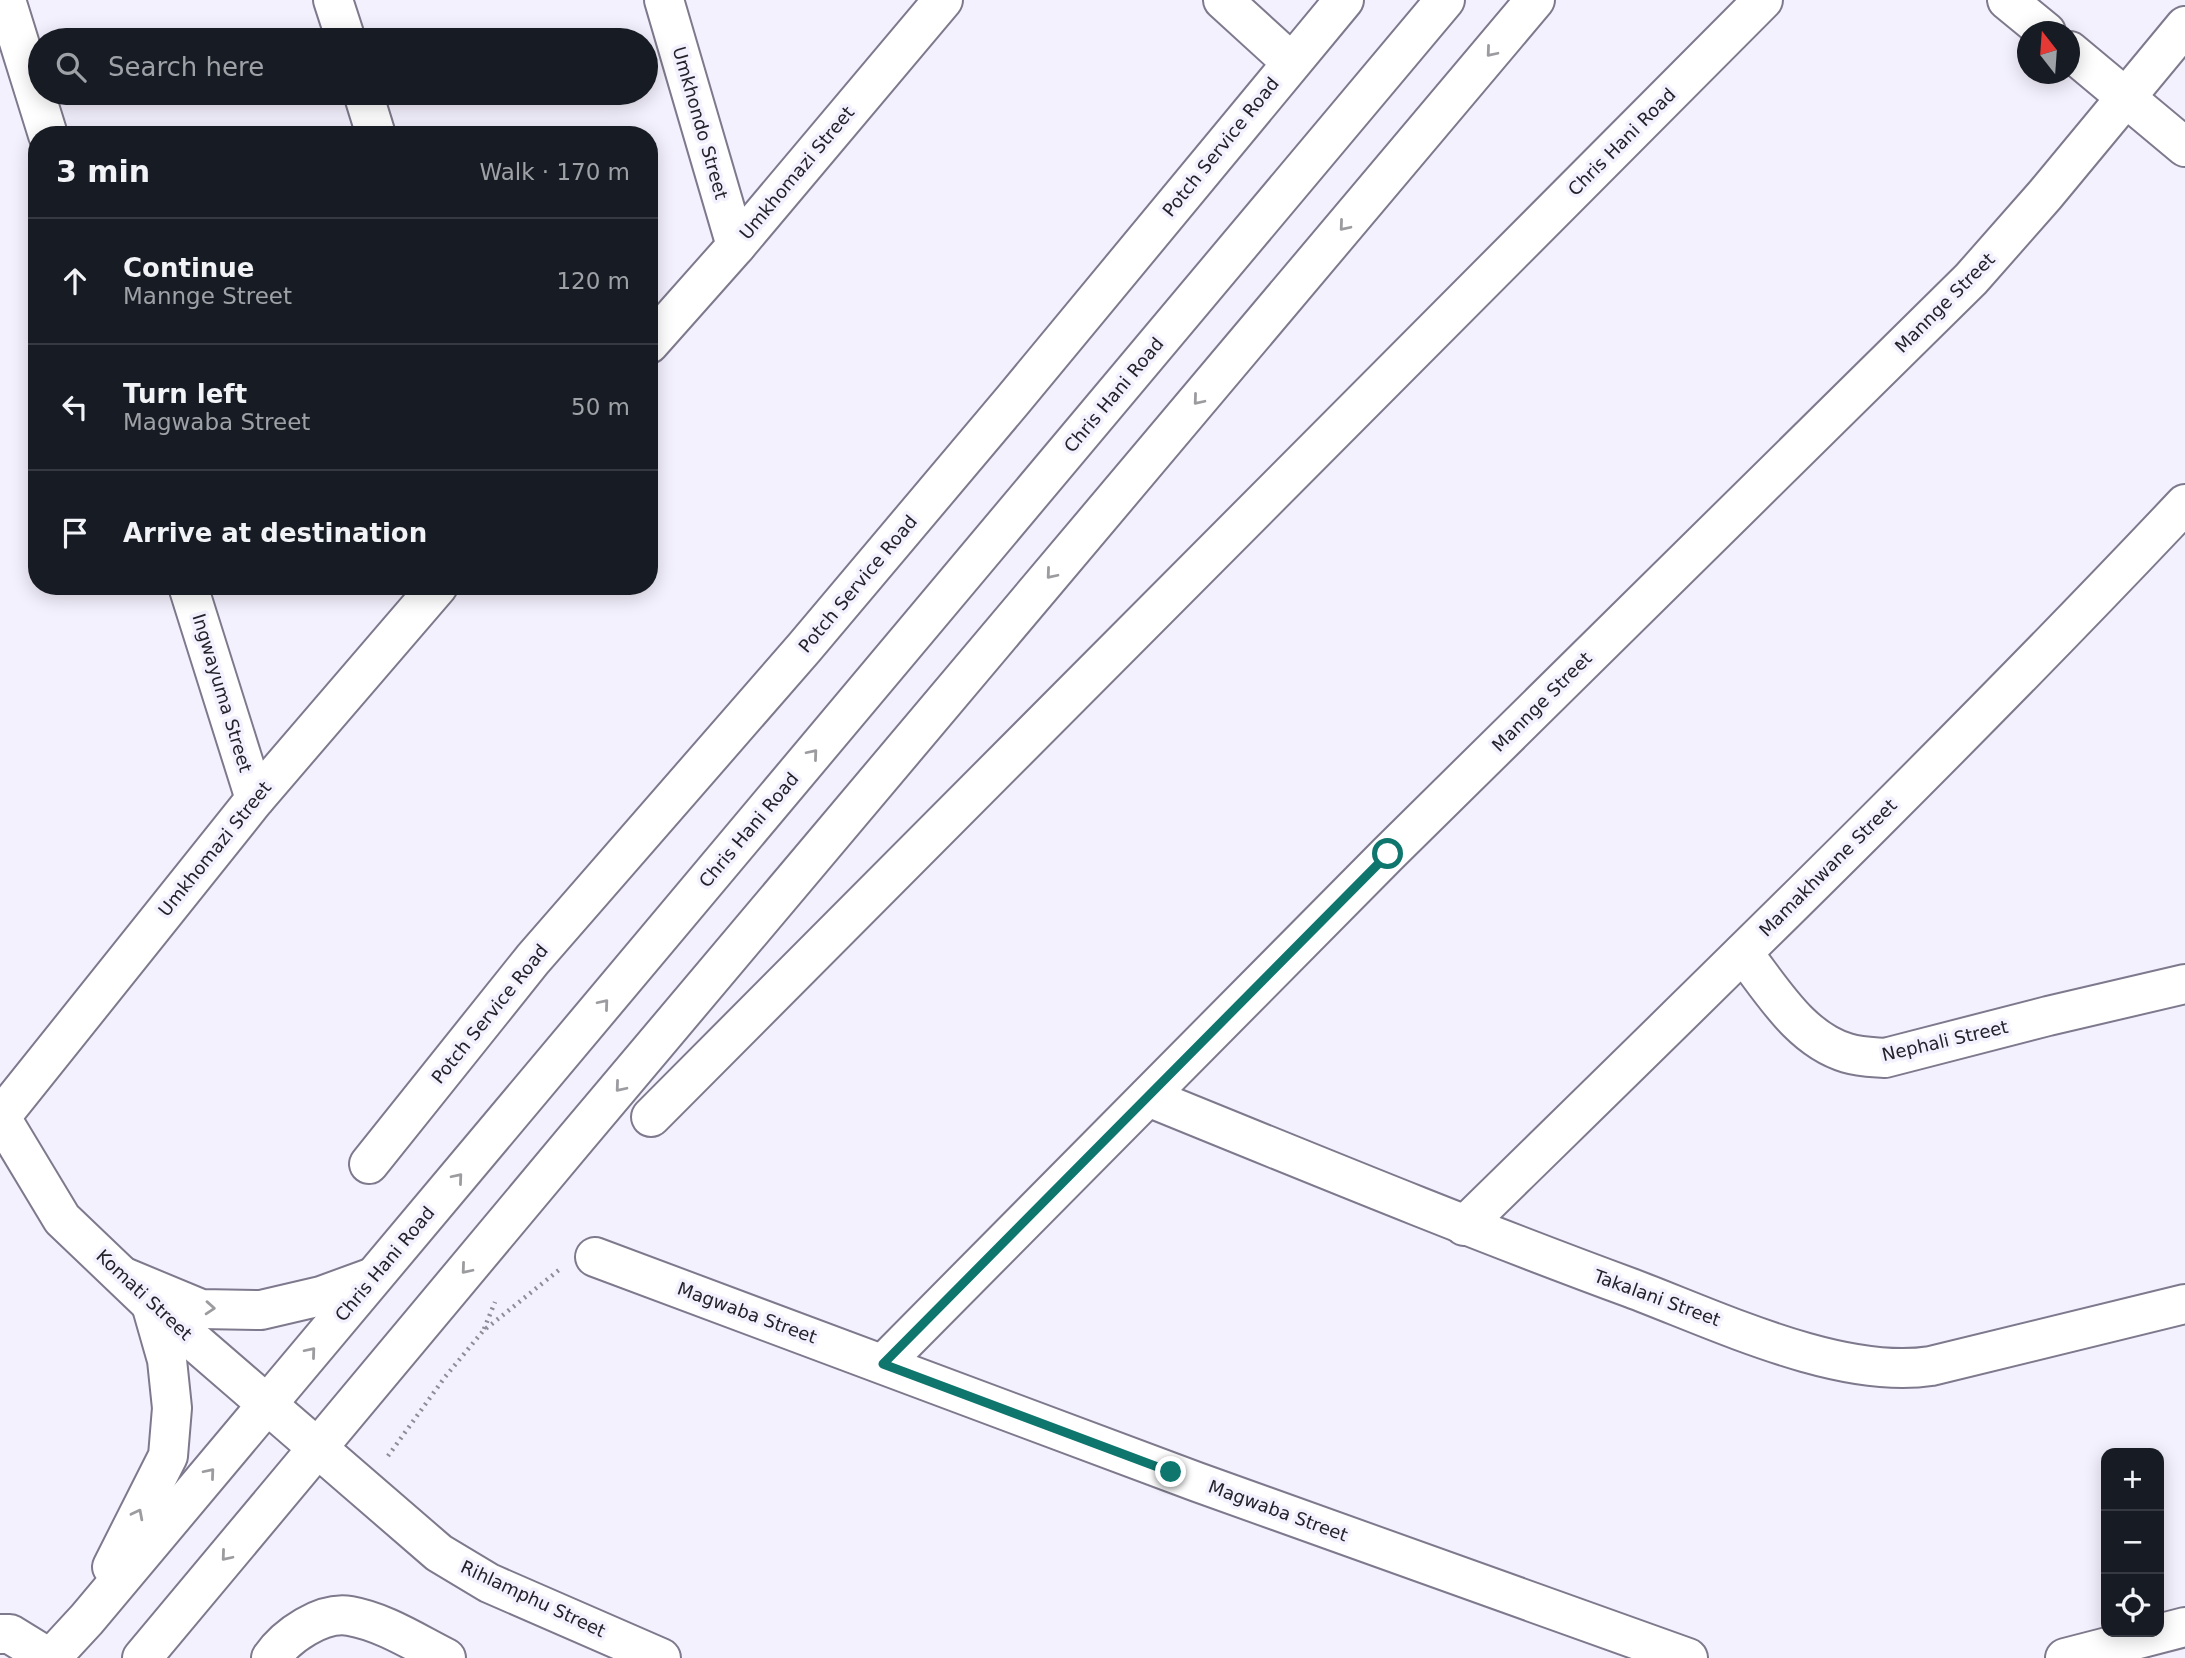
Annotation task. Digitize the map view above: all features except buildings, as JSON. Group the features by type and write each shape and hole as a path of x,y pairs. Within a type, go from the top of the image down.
{"street":[{"path":"6,0 28,71"},
{"path":"333,0 342,28"},
{"name":"Umkhondo Street","path":"664,0 736,246"},
{"name":"Umkhomazi Street","path":"658,334 736,246 943,0"},
{"path":"1223,0 1291,62"},
{"name":"Potch Service Road","path":"369,1164 533,959 830,617 1344,0"},
{"name":"Chris Hani Road","path":"50,1658 87,1619 1445,0"},
{"path":"142,1658 1535,0"},
{"name":"Chris Hani Road","path":"651,1117 1763,0"},
{"path":"2007,0 2033,21"},
{"name":"Mannge Street","path":"883,1364 1388,854 1971,279 2185,26"},
{"path":"2080,59 2185,147"},
{"path":"39,105 45,126"},
{"path":"367,105 373,126"},
{"name":"Mamakhwane Street","path":"1464,1226 1743,953 2084,610 2185,504"},
{"name":"Ingwayuma Street","path":"191,595 255,799"},
{"name":"Umkhomazi Street","path":"0,1117 255,799 430,595"},
{"name":"Nephali Street","path":"1743,953 1795,1020 1824,1042 1845,1053 1864,1057 1885,1058 2185,984"},
{"name":"Takalani Street","path":"1147,1097 1464,1226 1777,1343 1850,1364 1907,1369 1931,1366 2185,1304"},
{"name":"Komati Street","path":"0,1117 62,1219 151,1304 317,1447"},
{"name":"Magwaba Street","path":"595,1257 1197,1482 1688,1658"},
{"path":"124,1277 201,1308 261,1310 321,1296 375,1276"},
{"path":"87,1619 168,1456 173,1408 167,1360 151,1304"},
{"name":"Rihlamphu Street","path":"317,1447 439,1553 489,1583 661,1658"},
{"path":"271,1658 296,1632 314,1622 347,1615 380,1625 446,1658"},
{"path":"2065,1658 2185,1627"},
{"path":"0,1634 10,1634 50,1658"}],"path":[{"path":"364,1488 445,1377 483,1331 565,1266 595,1257"}],"route":[{"path":"1171,1472 883,1364 1388,854"}]}
